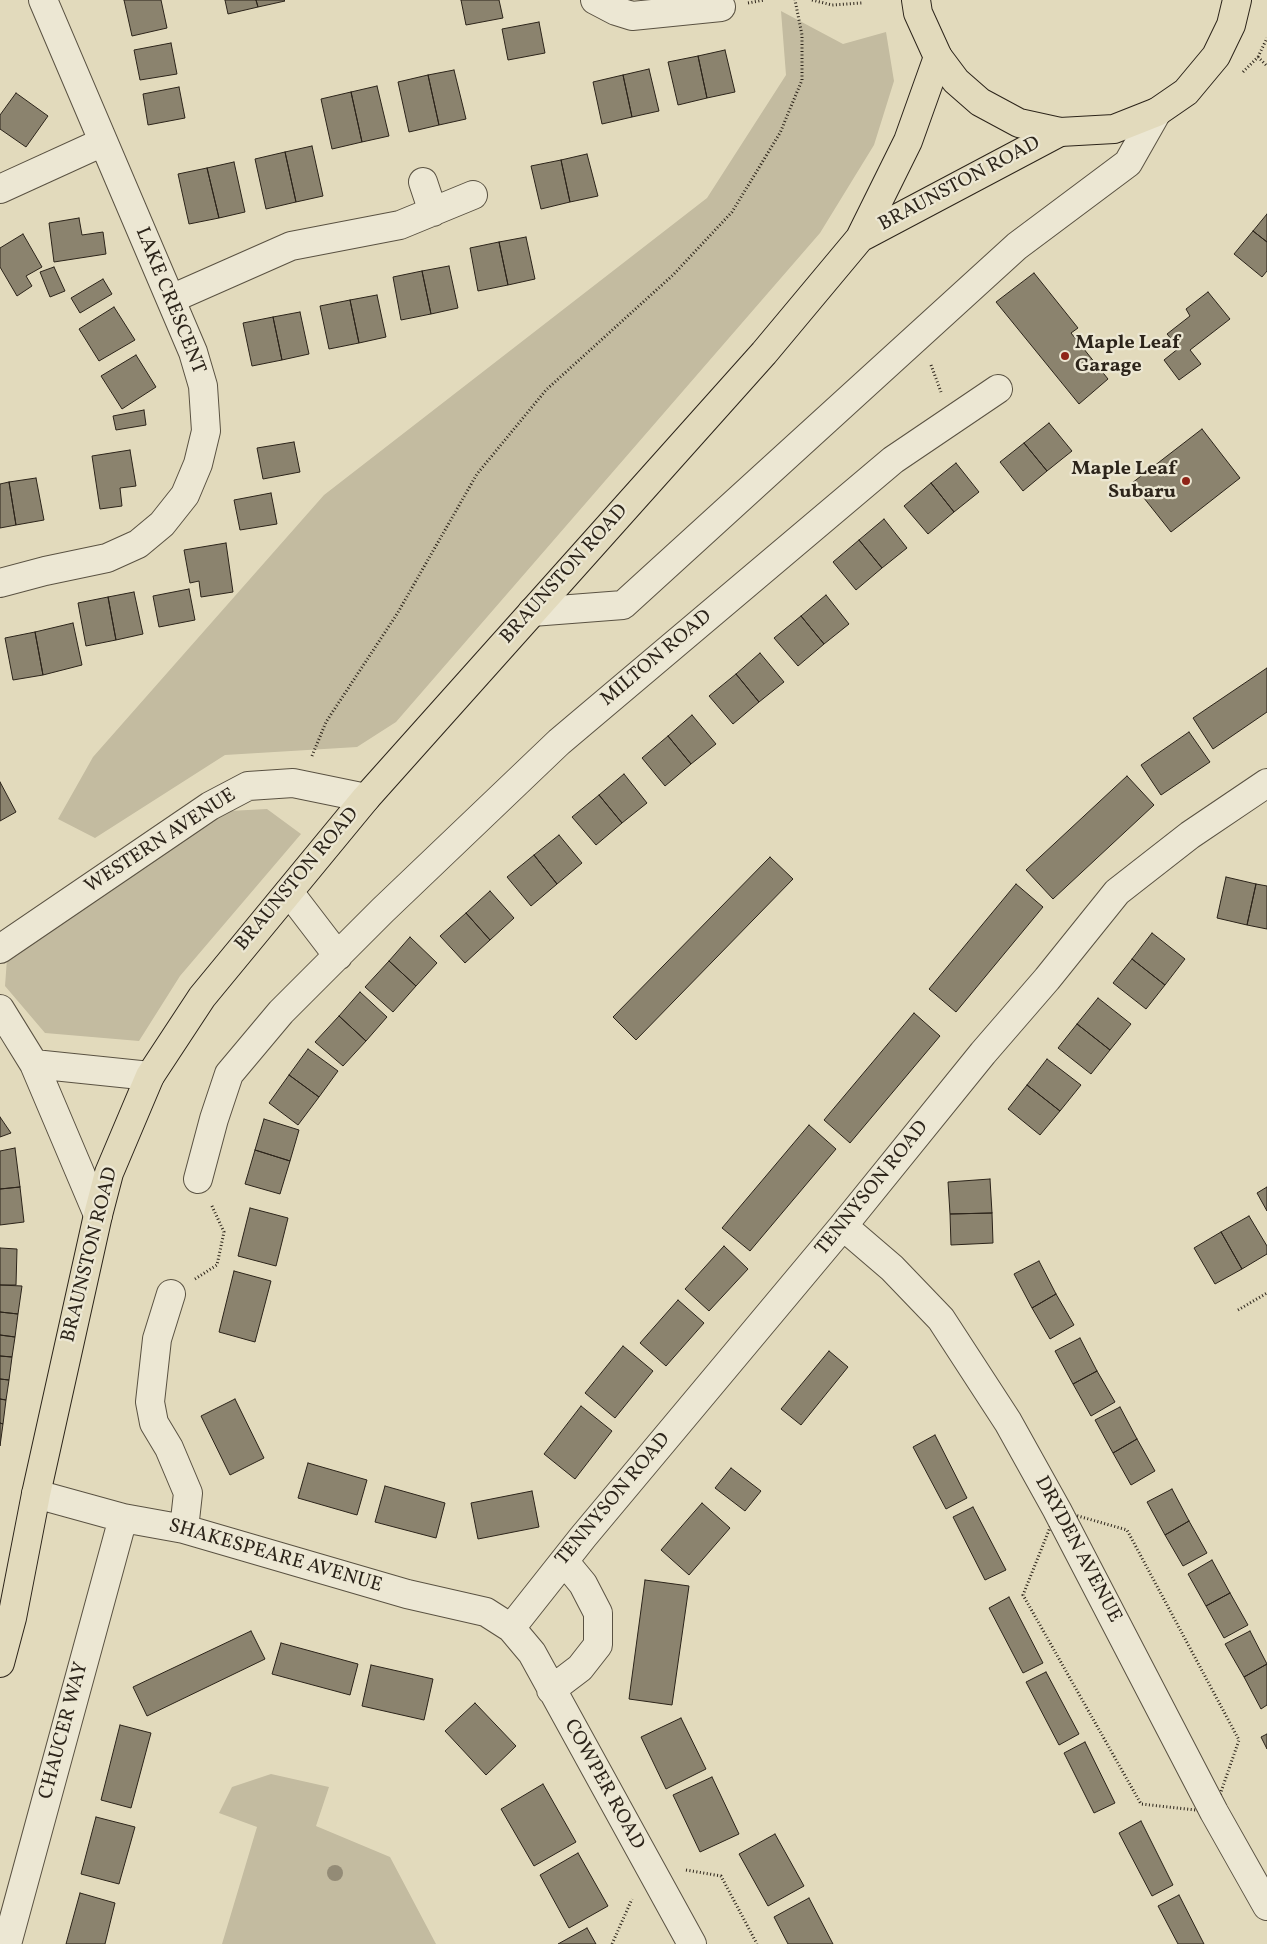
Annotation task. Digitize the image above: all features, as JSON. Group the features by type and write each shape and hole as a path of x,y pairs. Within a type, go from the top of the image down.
{"main road":[{"path":"916,0 918,13 938,57 956,81 980,102 1019,123 1060,132 1114,129 1157,112 1186,92 1216,56 1231,25 1237,0"},
{"name":"BRAUNSTON ROAD","path":"0,1663 12,1618 36,1494 98,1215 109,1173 150,1076 202,997 366,798 764,353 860,238 908,141 938,57"},
{"name":"BRAUNSTON ROAD","path":"860,238 1060,132"}],"street":[{"name":"LAKE CRESCENT","path":"0,583 107,558 138,544 162,524 185,495 198,464 206,431 203,386 193,352 43,0"},
{"path":"595,0 616,11 632,16 721,7"},
{"path":"532,612 623,604 1016,246 1128,163 1157,112"},
{"path":"0,189 103,142"},
{"path":"423,182 433,212"},
{"path":"170,299 291,246 400,226 473,195"},
{"name":"MILTON ROAD","path":"198,1179 214,1119 229,1074 281,1012 383,910 559,742 893,460 998,389"},
{"name":"TENNYSON ROAD","path":"510,1628 843,1226 983,1053 1118,892 1190,835 1267,783"},
{"name":"WESTERN AVENUE","path":"0,949 210,806 248,786 299,785 366,798"},
{"path":"289,892 338,956"},
{"path":"0,1009 34,1064 98,1215"},
{"path":"34,1064 150,1076"},
{"name":"DRYDEN AVENUE","path":"843,1226 892,1268 941,1319 1008,1422 1058,1510 1214,1812 1267,1906"},
{"path":"171,1294 156,1339 150,1402 154,1423 169,1448 188,1494 184,1529"},
{"name":"SHAKESPEARE AVENUE","path":"36,1494 122,1518 184,1529 407,1594 486,1612 510,1628"},
{"name":"CHAUCER WAY","path":"7,1944 122,1518"},
{"path":"551,1690 580,1668 598,1645 598,1613 583,1584 564,1561"},
{"name":"COWPER ROAD","path":"510,1628 532,1653 646,1864 692,1944"}],"path":[{"path":"299,785 326,722 397,614 477,474 546,390 673,275 732,212 780,134 802,80 802,35 794,0"},
{"path":"812,0 832,5 862,2"},
{"path":"1258,57 1267,38"},
{"path":"171,1294 217,1265 224,1232 198,1179"},
{"path":"1238,1310 1267,1293"},
{"path":"612,1944 646,1864 721,1876 757,1944"}],"shaded area":[{"path":"781,11 843,44 886,32 894,81 874,145 820,233 396,722 357,747 225,755 95,838 58,819 93,757 324,495 707,198 786,75"},
{"path":"267,809 301,834 180,976 139,1041 45,1033 5,986 7,959 229,811"},
{"path":"271,1774 329,1787 316,1826 390,1857 436,1944 222,1944 257,1827 219,1813 232,1787"}],"building":[{"path":"124,0 161,0 167,28 132,36"},
{"path":"225,0 256,0 258,7 228,14"},
{"path":"256,0 284,0 285,1 258,7"},
{"path":"461,0 499,0 503,18 466,25"},
{"path":"539,22 545,53 508,60 502,29"},
{"path":"171,43 177,74 140,80 134,50"},
{"path":"725,50 735,92 707,98 698,56"},
{"path":"698,56 707,98 678,105 668,62"},
{"path":"649,69 659,111 632,117 623,75"},
{"path":"454,70 466,119 439,125 428,75"},
{"path":"428,75 439,125 409,132 398,82"},
{"path":"623,75 632,117 602,124 593,82"},
{"path":"377,86 389,136 362,142 351,92"},
{"path":"179,87 185,118 148,125 143,94"},
{"path":"351,92 362,142 332,149 321,99"},
{"path":"16,93 48,116 26,147 0,129 0,115"},
{"path":"312,146 323,196 296,202 285,152"},
{"path":"285,152 296,202 266,209 255,159"},
{"path":"587,154 598,196 570,202 561,160"},
{"path":"561,160 570,202 541,209 531,166"},
{"path":"234,162 245,212 219,218 207,168"},
{"path":"207,168 219,218 189,224 178,174"},
{"path":"1267,214 1267,242 1253,231"},
{"path":"79,218 82,235 103,232 106,254 54,262 49,223"},
{"path":"1253,231 1267,242 1267,271 1262,277 1234,254"},
{"path":"23,234 42,267 26,276 32,286 17,296 0,267 0,248"},
{"path":"526,237 535,279 508,285 499,242"},
{"path":"499,242 508,285 478,291 470,248"},
{"path":"449,266 458,308 431,314 422,271"},
{"path":"54,267 65,291 50,297 40,272"},
{"path":"422,271 431,314 401,320 393,277"},
{"name":"Maple Leaf Garage","path":"1034,273 1078,328 1071,333 1108,379 1079,404 996,302"},
{"path":"103,279 112,294 80,313 71,298"},
{"path":"1208,292 1230,319 1190,350 1201,364 1179,380 1164,360 1179,348 1167,334 1190,316 1186,309"},
{"path":"377,295 386,337 359,343 350,300"},
{"path":"350,300 359,343 329,349 320,306"},
{"path":"114,307 135,340 99,361 79,329"},
{"path":"300,312 309,354 282,360 273,317"},
{"path":"273,317 282,360 252,366 243,323"},
{"path":"136,355 156,387 122,409 101,376"},
{"path":"144,410 146,425 116,430 113,416"},
{"path":"1049,423 1072,451 1047,471 1024,443"},
{"name":"Maple Leaf Subaru","path":"1202,429 1240,478 1171,532 1132,483"},
{"path":"294,442 300,472 263,479 257,448"},
{"path":"1024,443 1047,471 1023,491 1000,462"},
{"path":"130,450 136,486 120,488 122,506 100,509 92,456"},
{"path":"956,463 979,492 954,512 931,483"},
{"path":"36,478 44,520 16,525 9,482"},
{"path":"9,482 16,525 0,528 0,484"},
{"path":"931,483 954,512 928,534 904,506"},
{"path":"271,493 277,524 240,530 234,500"},
{"path":"884,519 907,548 882,568 859,540"},
{"path":"859,540 882,568 856,590 833,562"},
{"path":"226,543 233,592 201,597 199,581 190,583 184,550"},
{"path":"189,589 195,620 159,627 153,596"},
{"path":"134,592 143,634 116,640 108,597"},
{"path":"826,595 849,624 824,644 801,616"},
{"path":"108,597 116,640 86,646 78,603"},
{"path":"801,616 824,644 798,666 774,638"},
{"path":"73,623 82,665 43,675 35,632"},
{"path":"35,632 43,675 13,680 5,638"},
{"path":"760,653 784,682 759,702 736,674"},
{"path":"1267,668 1267,712 1213,749 1193,718"},
{"path":"736,674 759,702 733,724 709,696"},
{"path":"692,715 716,744 691,764 668,736"},
{"path":"1189,732 1210,762 1161,795 1141,765"},
{"path":"668,736 691,764 665,786 642,758"},
{"path":"624,774 647,803 622,823 599,795"},
{"path":"1127,776 1154,805 1053,899 1026,870"},
{"path":"0,782 16,812 0,821"},
{"path":"599,795 622,823 596,845 572,817"},
{"path":"559,835 582,863 557,884 534,855"},
{"path":"534,855 557,884 531,906 507,877"},
{"path":"770,857 793,879 636,1040 613,1017"},
{"path":"1226,877 1256,884 1247,925 1217,918"},
{"path":"1016,884 1043,907 956,1012 929,989"},
{"path":"1256,884 1267,886 1267,929 1247,925"},
{"path":"490,891 514,918 490,940 466,913"},
{"path":"466,913 490,940 465,963 440,936"},
{"path":"1152,933 1185,959 1165,985 1132,959"},
{"path":"410,937 437,963 416,986 389,961"},
{"path":"1132,959 1165,985 1146,1009 1113,983"},
{"path":"389,961 416,986 393,1012 365,987"},
{"path":"360,992 387,1017 366,1041 339,1016"},
{"path":"1098,998 1131,1024 1110,1050 1077,1024"},
{"path":"914,1013 940,1036 850,1143 824,1120"},
{"path":"339,1016 366,1041 343,1066 315,1042"},
{"path":"1077,1024 1110,1050 1091,1074 1058,1048"},
{"path":"308,1049 338,1071 319,1097 289,1075"},
{"path":"1047,1059 1081,1085 1060,1111 1027,1085"},
{"path":"289,1075 319,1097 298,1125 269,1103"},
{"path":"1027,1085 1060,1111 1040,1135 1008,1109"},
{"path":"0,1117 11,1133 0,1137"},
{"path":"264,1119 299,1130 290,1161 255,1150"},
{"path":"809,1125 836,1149 750,1251 722,1228"},
{"path":"15,1148 20,1187 0,1189 0,1151"},
{"path":"255,1150 290,1161 280,1194 245,1184"},
{"path":"990,1179 992,1213 950,1214 948,1182"},
{"path":"20,1187 24,1222 0,1225 0,1189"},
{"path":"1267,1187 1267,1211 1257,1193"},
{"path":"250,1208 288,1218 276,1266 238,1256"},
{"path":"992,1213 993,1243 951,1245 950,1214"},
{"path":"1249,1216 1267,1246 1267,1254 1242,1269 1221,1232"},
{"path":"1221,1232 1242,1269 1215,1284 1194,1248"},
{"path":"724,1246 748,1269 709,1311 685,1289"},
{"path":"0,1248 17,1249 16,1285 0,1285"},
{"path":"1039,1261 1056,1294 1032,1308 1014,1274"},
{"path":"234,1271 271,1281 255,1342 219,1332"},
{"path":"0,1285 22,1286 18,1314 0,1312"},
{"path":"1056,1294 1074,1325 1050,1339 1032,1308"},
{"path":"678,1300 704,1323 666,1366 640,1343"},
{"path":"0,1312 18,1314 15,1337 0,1335"},
{"path":"0,1335 15,1337 12,1357 0,1356"},
{"path":"1080,1338 1097,1371 1073,1384 1055,1351"},
{"path":"623,1346 653,1371 615,1418 585,1393"},
{"path":"829,1351 848,1367 801,1425 781,1409"},
{"path":"0,1356 12,1357 9,1380 0,1379"},
{"path":"1097,1371 1115,1402 1091,1416 1073,1384"},
{"path":"0,1379 9,1380 6,1400 0,1399"},
{"path":"0,1399 6,1400 3,1424 0,1423"},
{"path":"235,1399 264,1458 230,1475 201,1416"},
{"path":"581,1406 612,1431 575,1479 544,1454"},
{"path":"1120,1407 1137,1439 1113,1453 1095,1420"},
{"path":"0,1423 3,1424 0,1446"},
{"path":"935,1435 967,1498 946,1509 913,1447"},
{"path":"1137,1439 1155,1471 1131,1485 1113,1453"},
{"path":"308,1463 367,1480 357,1515 298,1498"},
{"path":"731,1468 761,1491 745,1511 715,1488"},
{"path":"385,1486 445,1503 436,1538 375,1522"},
{"path":"1172,1489 1189,1521 1165,1535 1147,1502"},
{"path":"532,1491 539,1527 478,1539 471,1503"},
{"path":"702,1503 730,1528 689,1575 661,1550"},
{"path":"973,1507 1006,1570 985,1580 953,1517"},
{"path":"1189,1521 1207,1553 1183,1566 1165,1535"},
{"path":"1212,1560 1230,1593 1206,1606 1188,1574"},
{"path":"645,1580 689,1586 672,1705 629,1699"},
{"path":"1230,1593 1248,1625 1224,1638 1206,1606"},
{"path":"1009,1597 1043,1663 1023,1673 989,1608"},
{"path":"251,1631 265,1659 147,1716 133,1687"},
{"path":"1250,1631 1267,1664 1244,1677 1225,1644"},
{"path":"281,1643 358,1664 350,1695 272,1674"},
{"path":"1267,1664 1267,1705 1261,1709 1244,1677"},
{"path":"371,1665 433,1679 424,1720 362,1706"},
{"path":"1046,1672 1079,1734 1059,1745 1026,1682"},
{"path":"475,1703 516,1746 486,1775 445,1731"},
{"path":"681,1718 706,1769 666,1789 641,1737"},
{"path":"120,1725 151,1733 131,1808 101,1800"},
{"path":"1267,1734 1267,1749 1261,1737"},
{"path":"1085,1742 1115,1803 1094,1813 1064,1753"},
{"path":"712,1777 739,1834 700,1852 673,1795"},
{"path":"543,1784 576,1842 534,1866 501,1809"},
{"path":"96,1817 135,1827 119,1884 81,1874"},
{"path":"1141,1821 1173,1885 1152,1896 1119,1833"},
{"path":"775,1834 804,1886 768,1906 739,1854"},
{"path":"578,1853 608,1906 569,1928 540,1875"},
{"path":"80,1893 115,1903 105,1944 66,1944"},
{"path":"1179,1895 1204,1944 1178,1944 1158,1906"},
{"path":"809,1898 833,1944 788,1944 774,1917"},
{"path":"587,1928 596,1944 558,1944"}],"place":[{"name":"Maple Leaf Garage","path":"1065,356"},
{"name":"Maple Leaf Subaru","path":"1186,481"}]}
